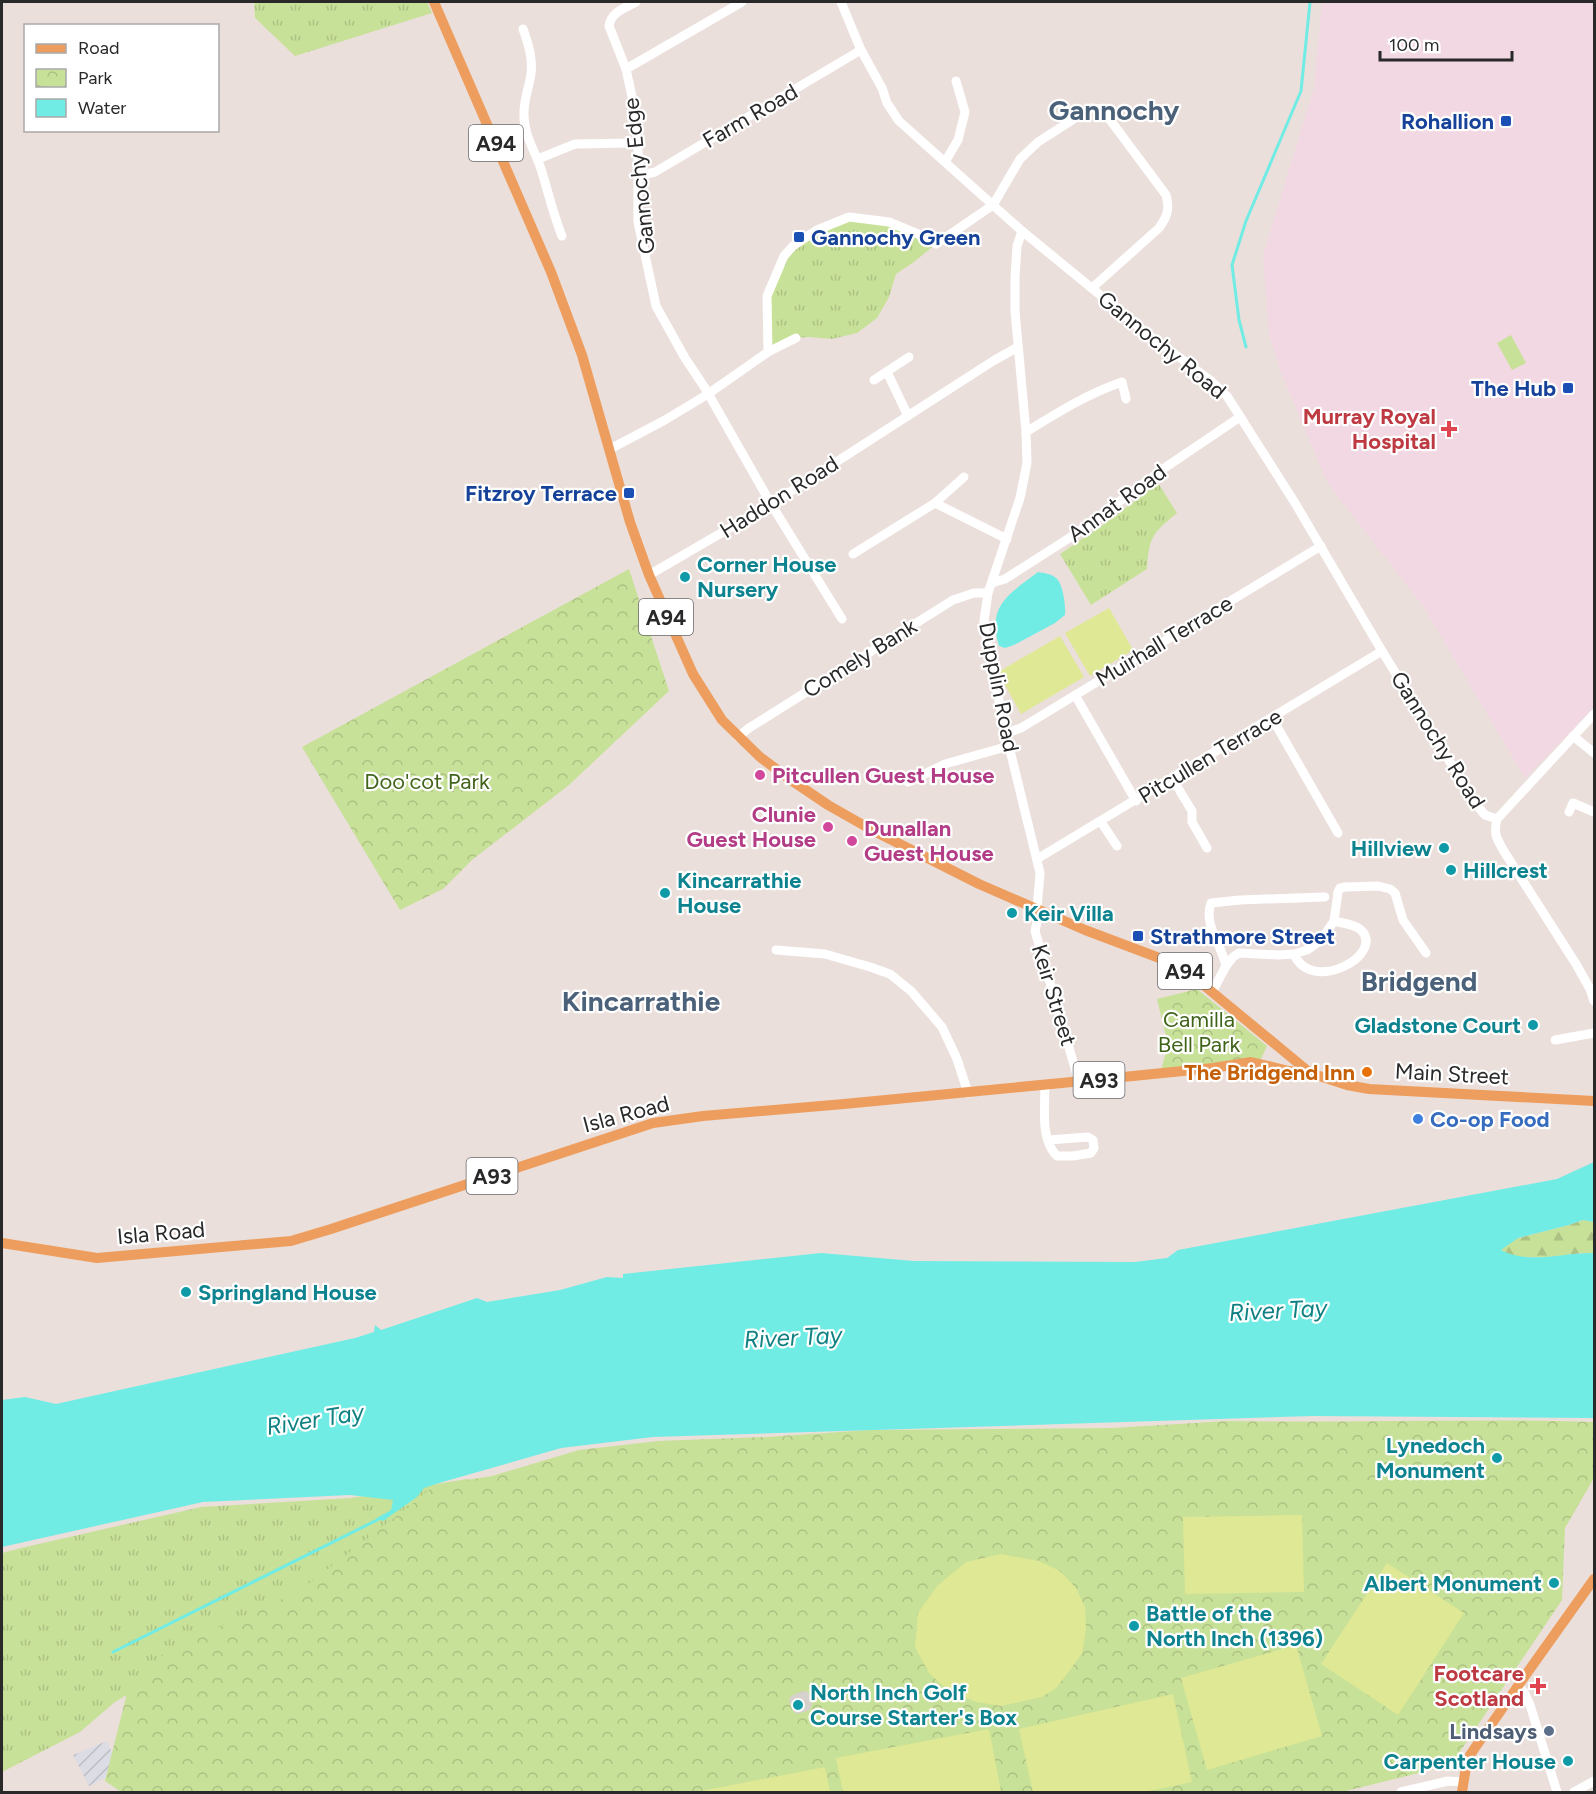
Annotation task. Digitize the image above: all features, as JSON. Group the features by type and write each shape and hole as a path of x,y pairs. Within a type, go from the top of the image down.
{"main road":[{"name":"A94","path":"434,2 551,272 582,355 630,522 649,575 693,674 722,720 760,757 828,805 909,849 979,884 1179,967 1310,1072"},
{"name":"Isla Road","path":"2,1243 97,1258 291,1241 653,1123 718,1114 1079,1082 1251,1062 1289,1071 1310,1072"},
{"name":"Main Street","path":"1310,1072 1347,1085 1378,1090 1594,1101"},
{"path":"1463,1787 1470,1755 1594,1579"}],"street":[{"name":"Gannochy Edge","path":"636,2 610,18 609,26 626,69 634,106 638,141 638,222 656,306 771,504 842,619"},
{"path":"626,69 742,2"},
{"name":"Gannochy Road","path":"841,2 861,50 899,121 1022,231 1149,335 1210,380 1227,396 1295,503 1475,803 1485,815 1497,819"},
{"path":"523,28 530,48 531,72 524,103 526,131 538,159 552,211 562,236"},
{"name":"Farm Road","path":"638,177 655,172 861,50"},
{"path":"945,162 958,140 965,112 956,81"},
{"path":"768,352 767,296 784,256 793,246 817,230 849,217 889,222 936,244 993,205 1020,159 1038,141 1091,108 1102,110 1166,195 1169,205 1166,218 1158,228 1092,288"},
{"path":"538,159 575,144 638,141"},
{"name":"Dupplin Road","path":"1022,231 1017,246 1015,311 1027,463 1023,486 988,593 984,621 989,656 1006,733 1040,873 1037,909"},
{"path":"610,449 665,420 708,394 768,352 796,338"},
{"name":"Haddon Road","path":"649,575 771,504 1018,347"},
{"path":"874,380 909,357"},
{"path":"887,372 908,416"},
{"path":"1026,432 1065,408 1102,389 1122,382 1126,399"},
{"name":"Annat Road","path":"992,583 1005,579 1077,533 1163,469 1239,417"},
{"path":"853,554 935,502 964,477"},
{"path":"935,502 1007,539"},
{"name":"Muirhall Terrace","path":"1006,733 1021,728 1321,546"},
{"name":"Comely Bank","path":"738,737 952,600 974,593 988,593"},
{"name":"Pitcullen Terrace","path":"1037,859 1382,651"},
{"path":"1075,695 1136,801"},
{"path":"1594,714 1497,819 1494,833 1576,964 1594,1001"},
{"path":"1272,718 1338,832"},
{"path":"1573,736 1594,753"},
{"path":"908,782 945,764 1009,746"},
{"path":"1172,778 1192,811 1192,822 1207,848"},
{"path":"1569,812 1573,803 1594,812"},
{"path":"1101,822 1117,846"},
{"path":"1212,992 1226,966 1239,953 1294,954 1307,950 1321,940 1334,921 1340,888 1378,886 1390,889 1395,893 1403,920 1426,953"},
{"path":"1226,966 1209,919 1211,903 1325,897"},
{"name":"Keir Street","path":"1037,909 1035,931 1079,1082"},
{"path":"1294,954 1300,964 1314,971 1338,969 1355,962 1365,943 1363,933 1359,928 1334,921"},
{"path":"776,950 825,954 890,974 911,991 942,1027 957,1059 968,1093"},
{"path":"1555,1040 1568,1033 1594,1033"},
{"path":"1045,1085 1046,1131 1048,1140 1052,1151 1057,1156 1085,1155 1091,1153 1094,1148 1093,1140 1088,1137 1048,1140"},
{"path":"1518,1686 1530,1704 1557,1792"},
{"path":"1401,1792 1448,1781 1463,1787"},
{"path":"1574,1792 1594,1781"}],"shaded area":[{"name":"Murray Royal Hospital","path":"1322,2 1594,2 1594,707 1525,778 1423,606 1328,484 1281,373 1269,335 1263,255 1314,88"},
{"path":"803,1691 808,1692 812,1704 810,1710 797,1714 793,1711 789,1701 791,1696"},
{"path":"107,1741 120,1771 89,1786 73,1755"}],"green space":[{"path":"254,2 427,2 432,13 295,56 255,18"},
{"path":"849,217 889,222 936,244 896,274 889,297 877,318 857,333 832,339 796,338 768,352 767,296 793,246"},
{"path":"1511,335 1526,363 1512,370 1497,343"},
{"path":"1158,483 1177,513 1154,536 1149,549 1147,569 1091,605 1060,554"},
{"name":"Doo'cot Park","path":"629,569 669,691 569,785 472,860 443,889 400,910 302,747"},
{"path":"1109,608 1133,650 1090,676 1065,633"},
{"path":"1060,636 1084,677 1021,714 998,672"},
{"name":"Camilla Bell Park","path":"1197,989 1267,1046 1261,1059 1161,1070 1168,1045 1157,999"},
{"path":"1583,1220 1594,1222 1594,1253 1515,1257 1500,1250 1514,1239"},
{"path":"1227,1421 1594,1422 1594,1478 1565,1528 1562,1600 1451,1765 1342,1792 121,1792 105,1781 128,1689 167,1650 298,1592 427,1491 441,1484 492,1476 579,1450 658,1441 869,1430 1113,1428"},
{"path":"467,1479 495,1507 178,1792 161,1675 115,1702 80,1732 2,1772 2,1553 201,1507 351,1498"},
{"path":"1302,1515 1304,1592 1185,1594 1183,1517"},
{"path":"1001,1554 1039,1561 1060,1571 1076,1588 1085,1607 1086,1630 1082,1653 1056,1688 1042,1697 1001,1706 959,1696 942,1685 929,1673 915,1647 918,1613 938,1585 966,1562"},
{"path":"1387,1563 1464,1613 1398,1715 1321,1664"},
{"path":"1296,1645 1322,1736 1207,1770 1181,1678"},
{"path":"1173,1694 1192,1782 1145,1792 1033,1792 1019,1729"},
{"path":"989,1729 1001,1792 843,1792 836,1758"},
{"path":"825,1767 830,1792 696,1792"}],"water":[{"path":"1038,572 1048,574 1058,581 1064,595 1065,615 1055,623 1014,645 1005,648 999,646 996,632 998,611 1009,595"},
{"name":"River Tay","path":"1594,1162 1594,1222 1583,1220 1518,1238 1501,1250 1523,1257 1594,1253 1594,1418 1313,1416 653,1437 561,1448 439,1483 424,1488 417,1497 383,1521 377,1518 391,1510 393,1500 350,1495 203,1502 2,1547 2,1400 25,1397 56,1404 355,1338 374,1332 375,1325 381,1330 477,1298 487,1302 560,1290 607,1277 623,1278 623,1274 821,1253 914,1261 1135,1262 1167,1258 1178,1250 1557,1179"}],"waterway":[{"path":"1246,347 1239,320 1232,265 1246,221 1301,91 1310,2"},
{"path":"113,1652 383,1517"}],"place":[{"name":"Rohallion","path":"1506,121"},
{"name":"Gannochy Green","path":"799,237"},
{"name":"The Hub","path":"1568,388"},
{"name":"Murray Royal Hospital","path":"1449,429"},
{"name":"Fitzroy Terrace","path":"629,493"},
{"name":"Corner House Nursery","path":"685,577"},
{"name":"Pitcullen Guest House","path":"760,775"},
{"name":"Clunie Guest House","path":"828,827"},
{"name":"Dunallan Guest House","path":"852,841"},
{"name":"Hillview","path":"1444,848"},
{"name":"Hillcrest","path":"1451,870"},
{"name":"Kincarrathie House","path":"665,893"},
{"name":"Keir Villa","path":"1012,913"},
{"name":"Strathmore Street","path":"1138,936"},
{"name":"Gladstone Court","path":"1533,1025"},
{"name":"The Bridgend Inn","path":"1367,1072"},
{"name":"Co-op Food","path":"1418,1119"},
{"name":"Springland House","path":"186,1292"},
{"name":"Lynedoch Monument","path":"1497,1458"},
{"name":"Albert Monument","path":"1554,1583"},
{"name":"Battle of the North Inch (1396)","path":"1134,1626"},
{"name":"Footcare Scotland","path":"1538,1686"},
{"name":"North Inch Golf Course Starter's Box","path":"798,1705"},
{"name":"Lindsays","path":"1549,1731"},
{"name":"Carpenter House","path":"1568,1761"}],"district":[{"name":"Gannochy","path":"1114,110"},
{"name":"Bridgend","path":"1419,981"},
{"name":"Kincarrathie","path":"641,1001"}]}
